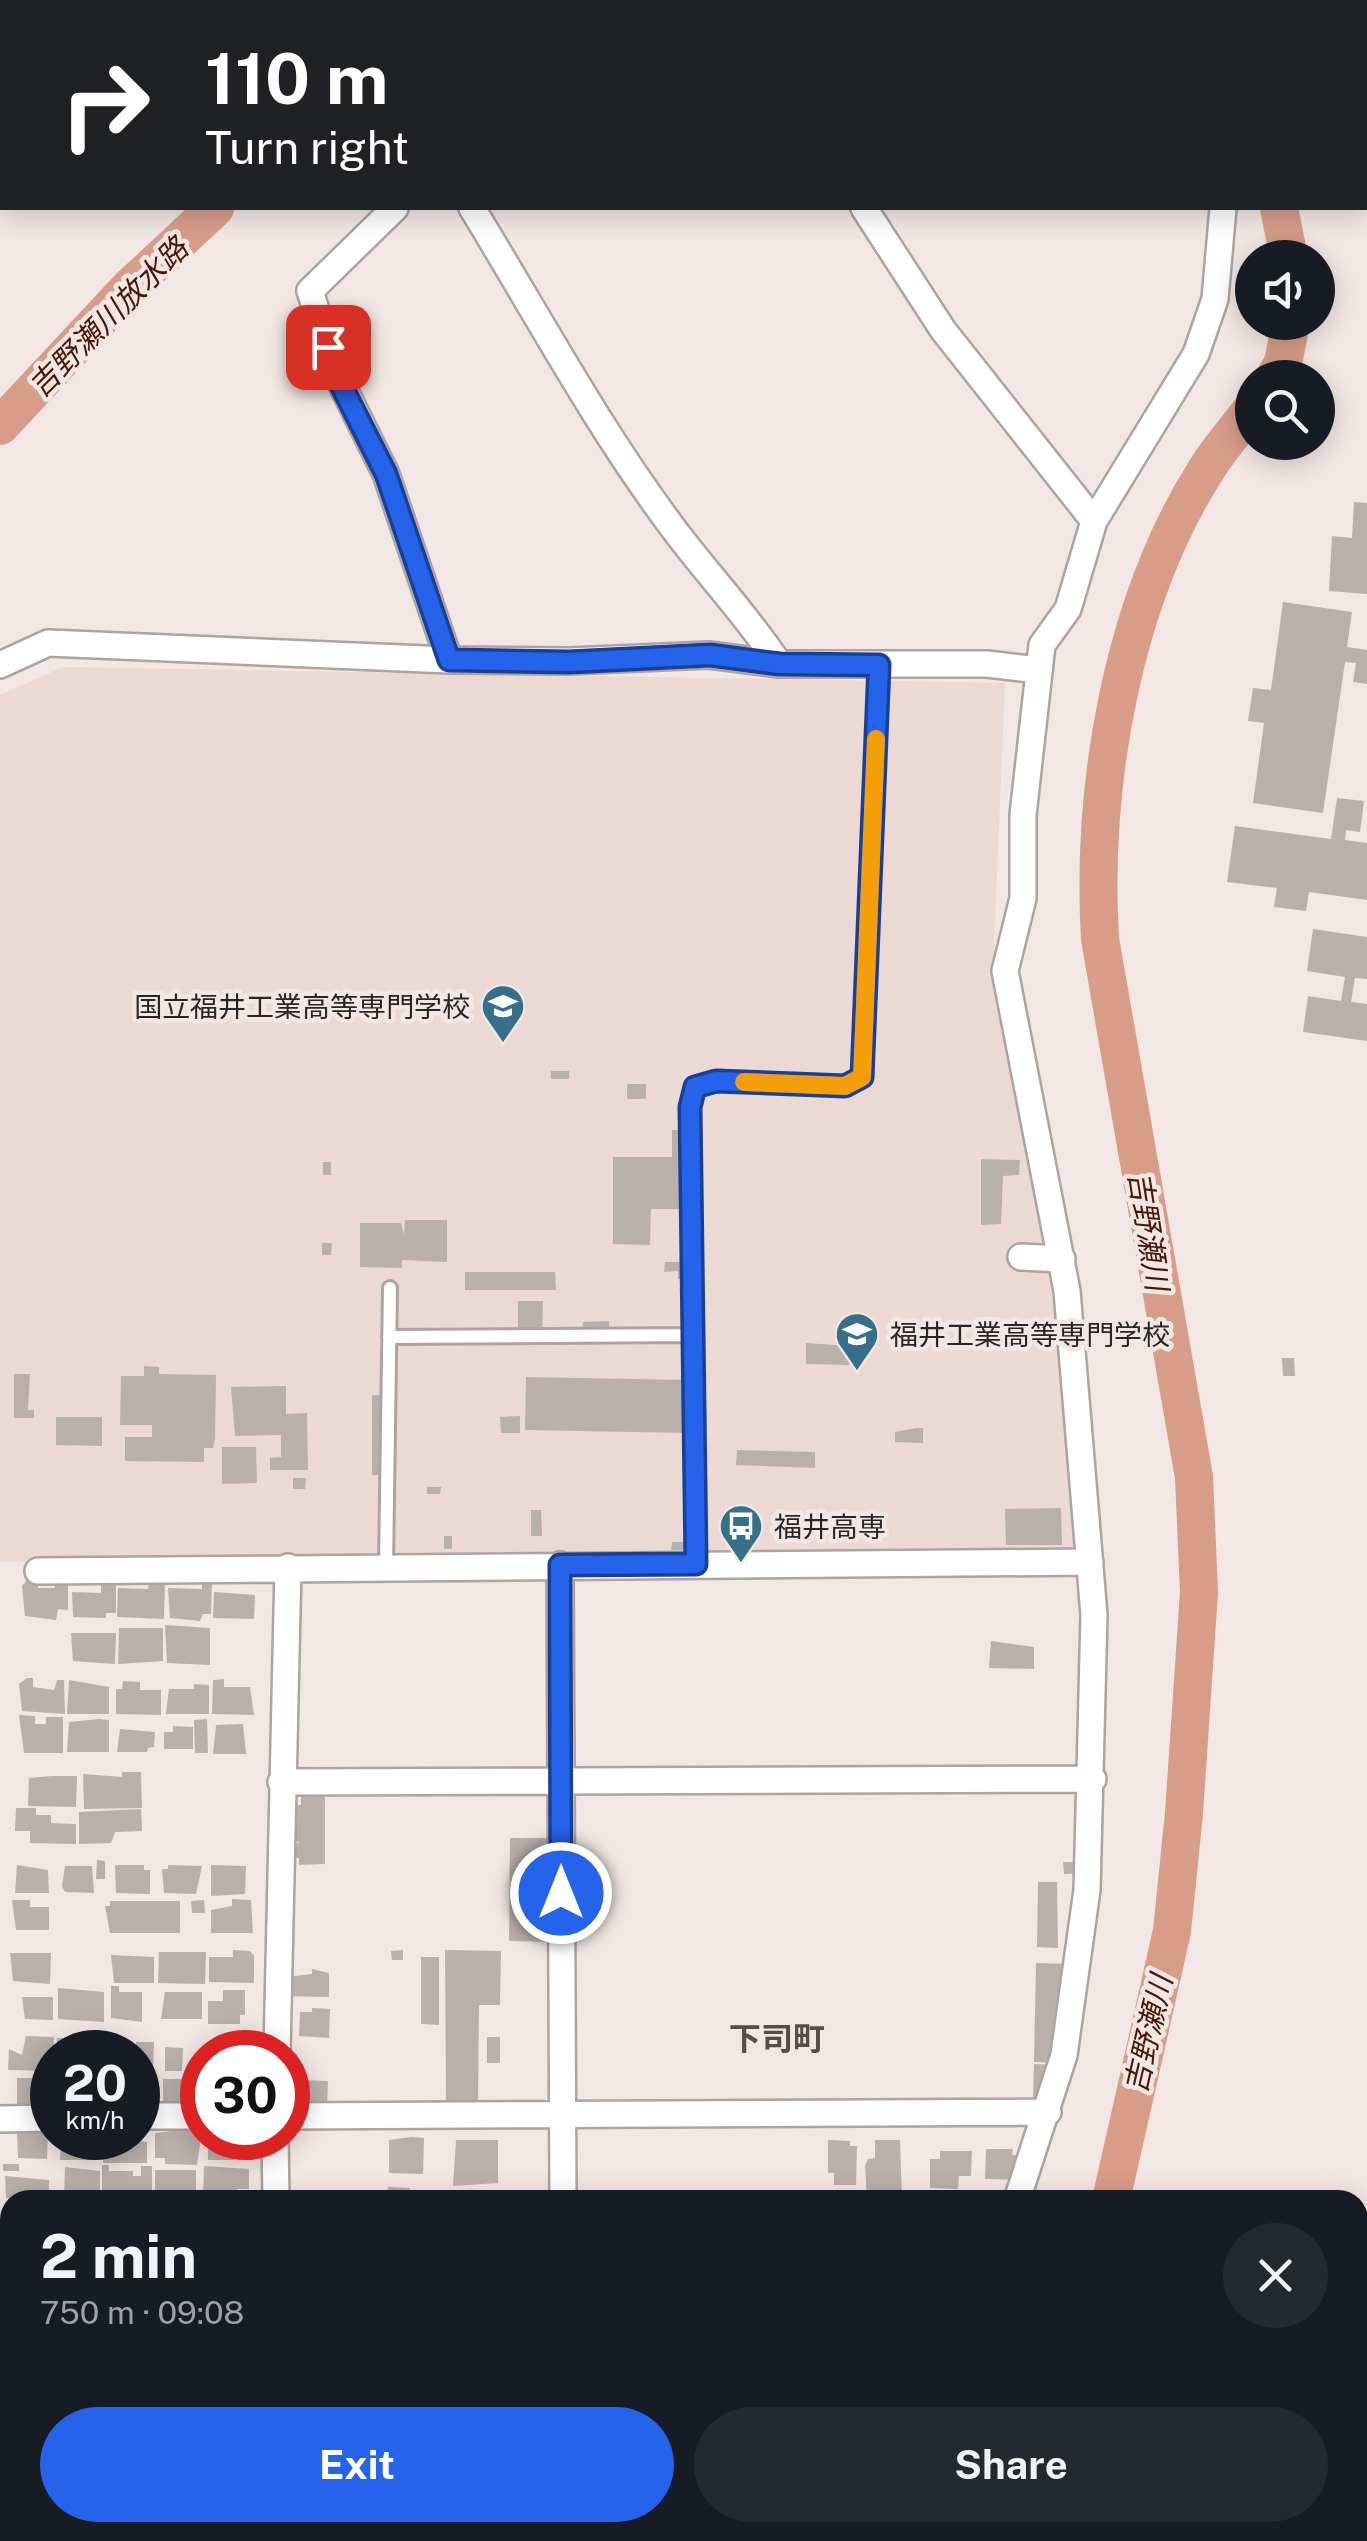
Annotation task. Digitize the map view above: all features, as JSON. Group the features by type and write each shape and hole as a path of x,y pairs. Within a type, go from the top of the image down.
{"street":[{"path":"393,210 310,291 336,375 386,474 449,660"},
{"path":"473,210 620,452 676,533 747,614 779,664"},
{"path":"865,210 943,330 1094,521"},
{"path":"1021,2190 1064,2055 1087,1890 1093,1779 1090,1562 1062,1259 1005,971 1023,898 1023,815 1042,645 1068,610 1094,521 1196,354 1216,299 1222,210"},
{"path":"0,665 48,643 449,660 569,662 710,655 779,664 987,664 1038,670"},
{"path":"1021,1257 1062,1259"},
{"path":"38,1571 1090,1562"},
{"path":"560,1565 562,2190"},
{"path":"276,2030 288,1567"},
{"path":"281,1782 1093,1779"},
{"path":"310,2116 1048,2112"},
{"path":"0,2119 30,2118"},
{"path":"275,2160 276,2190"}],"lane":[{"path":"696,1564 690,1107 695,1087 716,1081 845,1086 862,1077 879,665"},
{"path":"386,1566 390,1288"},
{"path":"389,1337 693,1335"}],"shaded area":[{"name":"国立福井工業高等専門学校","path":"63,667 1005,683 993,968 1056,1292 1079,1551 0,1562 0,695"}],"building":[{"path":"1354,502 1367,503 1367,594 1329,591 1332,536 1352,538"},
{"path":"1283,602 1352,612 1347,647 1367,650 1367,684 1353,682 1356,663 1345,662 1323,813 1253,803 1264,723 1248,721 1253,688 1271,690"},
{"path":"1337,798 1364,801 1360,832 1346,830 1345,840 1367,843 1367,900 1309,892 1306,911 1274,907 1277,888 1227,882 1235,826 1331,839"},
{"path":"1313,929 1367,937 1367,979 1355,978 1351,1002 1367,1004 1367,1041 1303,1032 1308,996 1341,1001 1345,977 1307,971"},
{"path":"551,1071 569,1071 569,1079 551,1079"},
{"path":"627,1084 646,1084 646,1099 627,1099"},
{"path":"672,1130 699,1130 703,1209 651,1209 650,1245 613,1244 613,1157 672,1157"},
{"path":"981,1159 1020,1160 1019,1175 1003,1176 1001,1224 981,1225"},
{"path":"323,1162 331,1162 331,1175 323,1175"},
{"path":"405,1220 447,1220 447,1262 402,1260 402,1268 360,1267 360,1223 401,1223 404,1234"},
{"path":"322,1243 332,1243 331,1255 322,1255"},
{"path":"665,1262 696,1262 696,1280 678,1279 678,1271 664,1272"},
{"path":"465,1272 555,1272 556,1290 465,1290"},
{"path":"518,1301 543,1301 542,1337 518,1337"},
{"path":"609,1321 610,1340 582,1340 583,1322"},
{"path":"806,1343 849,1346 849,1365 806,1364"},
{"path":"1282,1358 1294,1358 1295,1376 1283,1376"},
{"path":"144,1366 159,1367 159,1374 216,1375 215,1439 213,1448 204,1448 204,1462 125,1461 125,1437 152,1437 152,1425 120,1425 121,1376 144,1376"},
{"path":"14,1374 30,1374 28,1410 34,1410 34,1418 14,1418"},
{"path":"526,1377 688,1380 692,1422 688,1422 687,1433 525,1430"},
{"path":"286,1386 286,1414 307,1413 308,1470 270,1470 270,1458 281,1457 281,1435 235,1436 231,1387"},
{"path":"372,1395 391,1396 390,1475 372,1475"},
{"path":"520,1416 520,1433 501,1433 500,1417"},
{"path":"56,1417 102,1417 102,1446 56,1445"},
{"path":"923,1428 923,1443 895,1442 895,1432"},
{"path":"222,1447 256,1447 257,1483 222,1484"},
{"path":"737,1450 815,1452 815,1468 736,1465"},
{"path":"293,1478 306,1478 305,1489 293,1489"},
{"path":"427,1487 441,1487 440,1494 427,1494"},
{"path":"1061,1508 1062,1545 1006,1545 1005,1509"},
{"path":"531,1510 541,1510 542,1536 531,1536"},
{"path":"444,1536 452,1536 452,1549 444,1549"},
{"path":"672,1542 684,1542 684,1550 671,1550"},
{"path":"29,1577 38,1578 38,1588 55,1588 55,1580 68,1580 68,1610 58,1609 56,1620 25,1616 22,1586"},
{"path":"101,1579 116,1579 116,1613 106,1613 106,1618 73,1617 72,1592 101,1593"},
{"path":"149,1580 165,1581 164,1619 117,1617 118,1588 148,1589"},
{"path":"202,1582 212,1582 211,1614 203,1614 200,1621 170,1618 168,1588 202,1589"},
{"path":"214,1592 255,1595 254,1619 213,1618"},
{"path":"165,1625 210,1628 210,1665 167,1663"},
{"path":"119,1628 163,1628 163,1661 118,1664"},
{"path":"71,1633 116,1633 115,1664 73,1661"},
{"path":"991,1641 1034,1647 1034,1669 989,1668"},
{"path":"33,1678 33,1687 54,1690 57,1680 64,1680 65,1714 22,1711 19,1684"},
{"path":"224,1679 224,1687 250,1687 254,1715 212,1714 213,1680"},
{"path":"69,1680 109,1687 109,1714 67,1714"},
{"path":"123,1681 140,1682 140,1690 161,1690 161,1715 116,1714 116,1689 122,1689"},
{"path":"194,1684 209,1685 209,1714 166,1714 169,1689 194,1689"},
{"path":"19,1715 35,1716 35,1724 46,1724 46,1717 63,1717 63,1753 24,1753"},
{"path":"207,1719 208,1753 195,1753 194,1720"},
{"path":"109,1720 109,1752 67,1752 69,1722"},
{"path":"243,1724 246,1754 213,1754 216,1725"},
{"path":"173,1726 193,1727 193,1749 164,1749 164,1732 173,1732"},
{"path":"120,1729 155,1732 154,1747 147,1752 117,1752"},
{"path":"122,1772 141,1772 142,1808 84,1809 83,1774 122,1777"},
{"path":"77,1776 76,1807 28,1806 29,1778"},
{"path":"301,1784 325,1784 325,1864 299,1865 299,1858 294,1858 294,1846 299,1842 288,1841 289,1805 301,1805"},
{"path":"16,1808 36,1808 36,1815 51,1815 51,1823 76,1824 76,1844 30,1843 30,1831 15,1831"},
{"path":"141,1809 142,1831 115,1832 111,1843 79,1844 79,1812"},
{"path":"510,1838 552,1838 551,1942 509,1941"},
{"path":"97,1860 105,1861 105,1879 96,1879"},
{"path":"1063,1862 1085,1862 1085,1873 1064,1874"},
{"path":"17,1865 48,1870 49,1893 15,1893"},
{"path":"115,1865 144,1865 144,1870 150,1870 150,1894 116,1893"},
{"path":"168,1865 202,1866 196,1894 164,1893 162,1869 168,1869"},
{"path":"211,1865 246,1866 245,1894 211,1896"},
{"path":"65,1866 92,1866 94,1893 65,1892"},
{"path":"1038,1882 1057,1882 1058,1948 1037,1947"},
{"path":"232,1899 251,1900 253,1933 211,1933 211,1910 232,1906"},
{"path":"12,1900 30,1900 30,1907 49,1907 49,1930 16,1930"},
{"path":"204,1900 205,1913 192,1913 191,1901"},
{"path":"110,1901 180,1901 180,1933 110,1933 105,1906 110,1906"},
{"path":"233,1950 250,1951 254,1956 254,1983 209,1982 209,1957 233,1957"},
{"path":"403,1950 403,1960 392,1960 391,1951"},
{"path":"445,1950 501,1951 500,2005 479,2005 478,2103 446,2102"},
{"path":"159,1952 206,1952 205,1984 158,1983"},
{"path":"10,1953 51,1953 50,1984 13,1981"},
{"path":"111,1955 154,1957 154,1983 114,1983"},
{"path":"421,1957 439,1957 439,2025 421,2024"},
{"path":"1036,1963 1072,1964 1062,2063 1034,2062"},
{"path":"312,1969 329,1973 329,1997 276,1996 276,1978 312,1974"},
{"path":"111,1986 119,1986 119,1992 142,1992 142,2022 111,2018"},
{"path":"58,1988 104,1992 104,2022 58,2019"},
{"path":"223,1990 245,1990 245,2015 240,2015 240,2024 208,2024 208,2001 223,2001"},
{"path":"165,1992 202,1992 202,2019 161,2019"},
{"path":"22,1997 53,1997 53,2020 25,2019"},
{"path":"312,2008 330,2009 329,2038 310,2037 310,2030 299,2030 300,2012 312,2012"},
{"path":"26,2036 30,2036 30,2070 8,2070 9,2049 22,2055"},
{"path":"487,2037 500,2037 500,2063 487,2063"},
{"path":"165,2047 180,2048 180,2071 165,2071"},
{"path":"1034,2064 1057,2065 1056,2099 1033,2098"},
{"path":"17,2078 30,2078 30,2109 17,2109"},
{"path":"163,2079 180,2079 180,2108 163,2108"},
{"path":"310,2080 328,2081 327,2111 310,2110"},
{"path":"180,2130 180,2160 198,2160 197,2165 165,2164 165,2158 160,2158 160,2132"},
{"path":"17,2131 30,2131 30,2158 18,2158"},
{"path":"424,2138 423,2174 389,2173 389,2140"},
{"path":"456,2140 498,2140 498,2183 453,2186"},
{"path":"828,2140 850,2141 850,2146 857,2146 856,2185 834,2185 834,2173 828,2173"},
{"path":"875,2140 900,2140 902,2190 866,2190 865,2166 868,2159 875,2158"},
{"path":"986,2149 1013,2149 1012,2155 1026,2155 1026,2180 985,2179"},
{"path":"940,2151 972,2151 971,2176 959,2176 958,2189 930,2188 930,2159 940,2159"},
{"path":"103,2160 147,2160 147,2163 103,2163"},
{"path":"3,2164 19,2164 19,2171 3,2171"},
{"path":"102,2165 109,2165 109,2171 133,2171 133,2176 141,2176 141,2166 152,2166 152,2190 102,2190"},
{"path":"204,2166 249,2169 249,2189 203,2190"},
{"path":"65,2167 100,2171 100,2190 64,2190"},
{"path":"155,2170 196,2170 196,2190 155,2190"},
{"path":"5,2176 49,2180 49,2190 6,2190"}],"waterway":[{"name":"吉野瀬川放水路","path":"0,426 128,289 213,210"},
{"name":"吉野瀬川","path":"1279,210 1285,240"},
{"name":"吉野瀬川","path":"1284,360 1287,340"},
{"name":"吉野瀬川","path":"1113,2190 1172,1931 1199,1592 1194,1477 1100,939 1101,819 1118,696 1153,577 1206,470 1235,430"}],"slow traffic":[{"path":"744,1082 845,1086 862,1077 876,739"}],"place":[{"name":"国立福井工業高等専門学校","path":"503,1044"},
{"name":"福井工業高等専門学校","path":"857,1372"},
{"name":"福井高専","path":"741,1564"}],"district":[{"name":"下司町","path":"777,2038"}],"route":[{"path":"328,347 336,375 386,474 449,660 569,662 710,655 779,664 879,665 862,1077 845,1086 716,1081 695,1087 690,1107 696,1564 560,1565 561,1893"}]}
